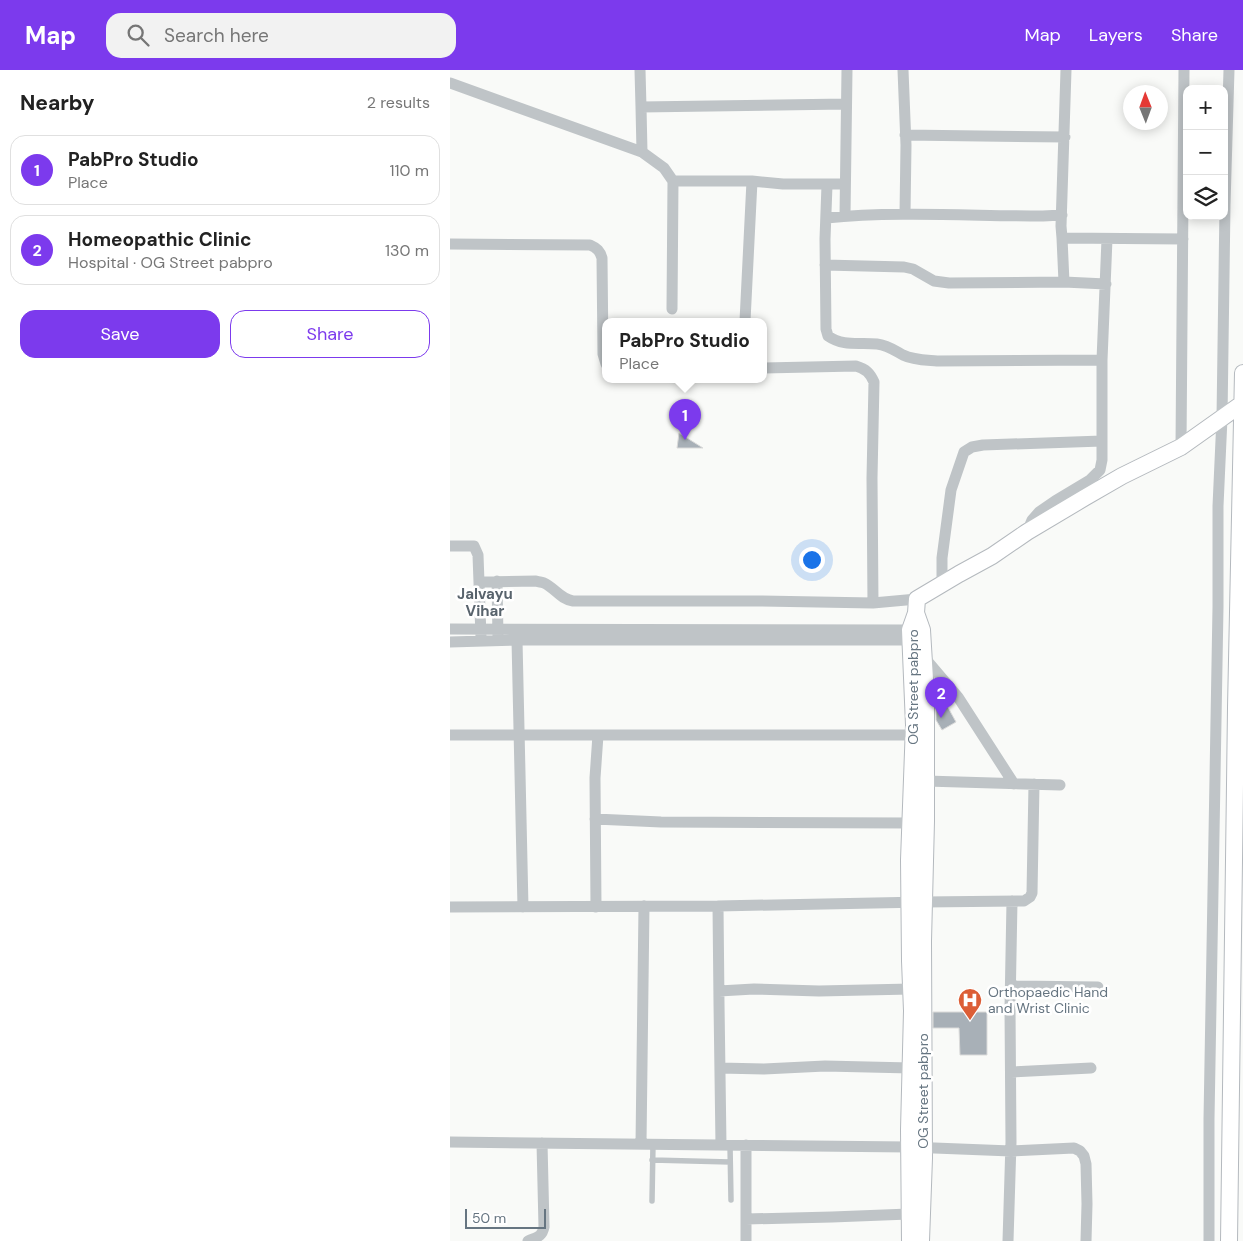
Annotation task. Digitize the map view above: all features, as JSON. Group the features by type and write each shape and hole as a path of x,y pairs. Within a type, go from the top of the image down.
{"street":[{"path":"640,70 642,152"},
{"path":"845,216 847,70"},
{"path":"903,70 906,135 905,214"},
{"path":"1064,282 1061,226 1066,70"},
{"path":"1181,447 1184,70"},
{"path":"1209,1241 1218,506 1222,418 1229,70"},
{"path":"450,83 642,152 664,168 674,181 672,309"},
{"path":"641,107 846,104"},
{"path":"906,135 1065,137"},
{"path":"674,181 845,184"},
{"path":"745,318 752,181"},
{"path":"827,184 826,329 828,336 835,341 877,344 886,346 903,355 937,361 1102,360"},
{"path":"826,218 905,214 1062,215"},
{"path":"1062,238 1183,240"},
{"path":"1027,532 1032,520 1040,512 1090,480 1100,470 1102,460 1102,360 1107,239"},
{"path":"450,244 590,245 595,247 602,258 603,318"},
{"path":"825,265 904,267 913,269 934,281 949,283 1064,282 1106,284"},
{"path":"767,368 856,366 864,369 871,375 874,382 872,478 873,603"},
{"path":"1228,1241 1243,373"},
{"path":"480,582 536,581 544,583 562,598 573,601 758,601 873,603 916,606 942,584 992,556 1027,532 1122,476 1181,447 1243,403"},
{"path":"942,584 942,558 950,490 964,452 972,447 983,445 1102,441"},
{"path":"450,546 474,546 478,555 480,635"},
{"path":"497,581 498,635"},
{"name":"OG Street pabpro","path":"910,1241 909,1214 916,1147 922,1038 917,902 910,823 914,736 916,606"},
{"path":"450,629 480,635 916,635"},
{"path":"450,642 480,635"},
{"path":"498,635 517,640 916,635"},
{"name":"OG Street pabpro","path":"916,635 924,657 926,696 926,781 911,989 911,1068 921,1241"},
{"path":"517,640 523,906"},
{"path":"924,657 958,697 1014,784"},
{"path":"450,735 914,736"},
{"path":"596,906 595,778 598,735"},
{"path":"926,781 1060,785"},
{"path":"450,906 718,906 1024,901 1032,893 1034,784"},
{"path":"595,819 679,822 910,823"},
{"path":"1008,1241 1011,1151 1012,901"},
{"path":"644,906 647,1144"},
{"path":"718,906 720,1068 726,1145"},
{"path":"1011,986 1098,987"},
{"path":"719,990 819,991 911,989"},
{"path":"720,1068 764,1069 825,1066 911,1068"},
{"path":"1011,1072 1091,1068"},
{"path":"450,1142 916,1147 1011,1151 1074,1148 1084,1156 1086,1164 1086,1241"},
{"path":"528,1241 542,1234 544,1227 542,1143"},
{"path":"746,1145 746,1241"},
{"path":"746,1219 909,1214"}],"lane":[{"path":"647,1144 652,1160 652,1201"},
{"path":"726,1145 730,1162 731,1200"},
{"path":"652,1160 730,1162"}],"building":[{"path":"679,433 703,448 677,448"},
{"path":"945,702 956,722 942,730 936,720 936,707"},
{"path":"933,1012 987,1012 987,1055 960,1055 959,1028 933,1028"}],"place":[{"name":"PabPro Studio","path":"685,440"},
{"name":"Homeopathic Clinic","path":"941,718"},
{"name":"Orthopaedic Hand and Wrist Clinic","path":"970,1021"}],"district":[{"name":"Jalvayu Vihar","path":"485,602"}]}
